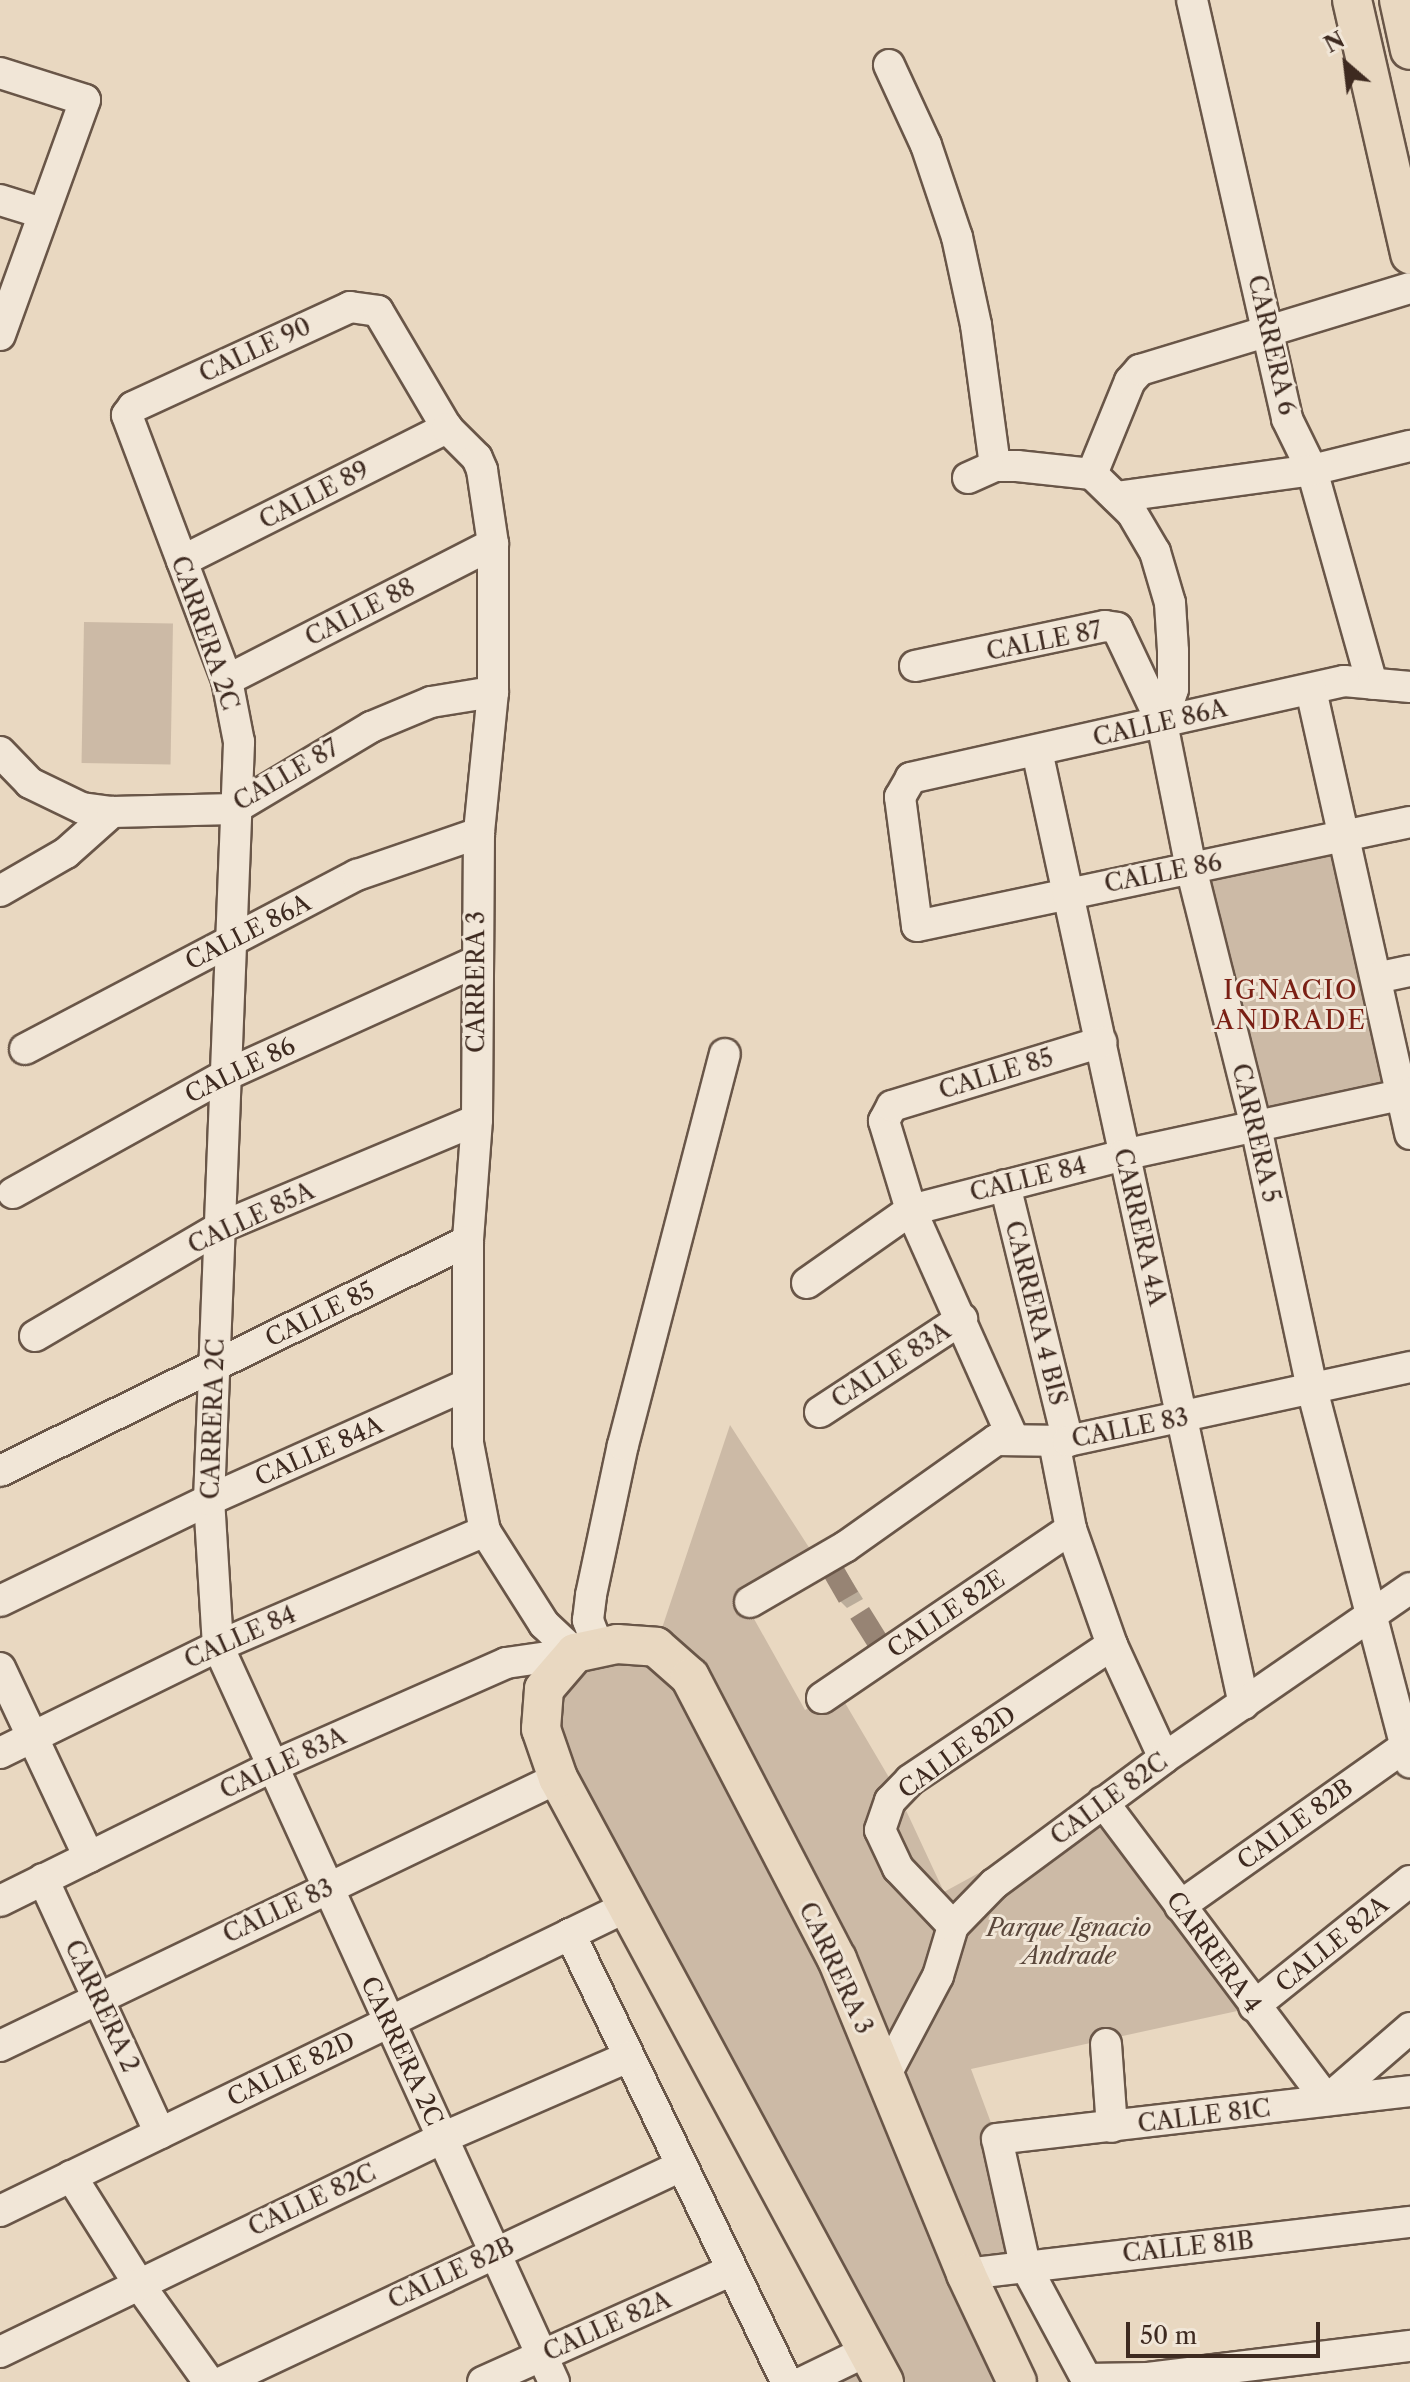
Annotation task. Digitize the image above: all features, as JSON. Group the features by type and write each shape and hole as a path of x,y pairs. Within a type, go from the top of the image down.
{"main road":[{"path":"1352,0 1410,254"},
{"path":"1399,0 1410,50"},
{"name":"CARRERA 3","path":"590,1650 656,1647 690,1677 837,1959 966,2274 1017,2382"},
{"path":"590,1650 544,1689 541,1729 558,1778 875,2366"}],"street":[{"name":"CARRERA 6","path":"1192,0 1287,419 1312,470 1372,684"},
{"path":"889,65 926,145 957,237 976,325 981,472 1092,474 1130,381 1140,370 1267,328 1410,288"},
{"path":"0,73 85,100 0,333"},
{"path":"0,200 42,213"},
{"name":"CALLE 90","path":"133,407 350,307 378,311"},
{"name":"CARRERA 3","path":"378,311 447,428 477,458 493,544 493,692 479,833 475,962 477,1120 468,1241 466,1385 474,1492 485,1531 544,1624 590,1650"},
{"name":"CARRERA 2C","path":"133,407 126,423 227,680 239,742 227,943 226,1075 209,1500 218,1646 547,2368"},
{"name":"CALLE 89","path":"182,561 447,428"},
{"path":"1116,497 1312,470 1410,446"},
{"name":"CARRERA 5","path":"1092,474 1144,529 1170,603 1173,689 1162,723 1191,868 1256,1127 1312,1389 1409,1750"},
{"name":"CALLE 88","path":"227,680 493,544"},
{"name":"CALLE 87","path":"915,666 1105,626 1117,628 1162,723"},
{"name":"CALLE 86A","path":"917,926 900,797 911,778 1344,681 1410,687"},
{"path":"1311,690 1376,978 1406,1094 1410,1134"},
{"name":"CALLE 87","path":"112,812 234,809 371,727 431,702 493,692"},
{"name":"CARRERA 4A","path":"1037,751 1244,1704"},
{"path":"0,752 30,783 82,808 112,812"},
{"path":"0,891 66,853 112,812"},
{"name":"CALLE 86","path":"917,926 1410,822"},
{"name":"CALLE 86A","path":"25,1049 357,875 479,833"},
{"name":"CALLE 86","path":"13,1193 226,1075 475,962"},
{"path":"1376,978 1410,971"},
{"name":"CALLE 85","path":"911,1210 884,1121 892,1106 1101,1042"},
{"path":"590,1650 594,1636 588,1620 591,1595 623,1445 725,1054"},
{"name":"CALLE 84","path":"807,1283 911,1210 1123,1155 1406,1094"},
{"name":"CALLE 85A","path":"35,1336 221,1227 477,1120"},
{"name":"CARRERA 4 BIS","path":"1005,1185 1061,1442"},
{"path":"750,1602 845,1547 996,1440 1012,1436 911,1210"},
{"name":"CALLE 85","path":"0,1471 468,1241"},
{"name":"CALLE 83A","path":"820,1412 962,1319"},
{"name":"CALLE 83","path":"1012,1436 1061,1442 1410,1367"},
{"name":"CALLE 84A","path":"0,1601 209,1500 466,1385"},
{"path":"1061,1442 1071,1529 1112,1645 1164,1758"},
{"name":"CALLE 82E","path":"822,1698 1071,1529"},
{"name":"CALLE 84","path":"0,1753 218,1646 485,1531"},
{"name":"CALLE 82C","path":"885,2076 938,1976 953,1926 994,1884 1164,1758 1410,1588"},
{"name":"CALLE 82D","path":"953,1926 898,1868 880,1830 890,1801 910,1780 1112,1645"},
{"name":"CALLE 83A","path":"0,1901 273,1766 506,1663 590,1650"},
{"path":"0,1668 89,1857"},
{"name":"CALLE 82B","path":"1180,1906 1409,1750"},
{"name":"CALLE 83","path":"0,2046 558,1778"},
{"name":"CARRERA 4","path":"1103,1802 1327,2100"},
{"name":"CARRERA 2","path":"43,1879 160,2133"},
{"name":"CALLE 82A","path":"1254,2006 1410,1881"},
{"name":"CALLE 82D","path":"0,2211 626,1907"},
{"path":"570,1934 787,2382"},
{"path":"1327,2100 1410,2028"},
{"path":"1106,2044 1112,2127"},
{"name":"CALLE 82C","path":"0,2352 442,2138 628,2057"},
{"name":"CALLE 81C","path":"1025,2265 997,2139 1410,2091"},
{"name":"CALLE 82B","path":"222,2382 681,2166"},
{"path":"71,2176 138,2283 209,2382"},
{"name":"CALLE 81B","path":"966,2274 1410,2222"},
{"path":"1025,2265 1087,2381 1148,2378 1410,2346"},
{"name":"CALLE 82A","path":"483,2382 547,2368 732,2270"},
{"path":"803,2382 875,2366"}],"green space":[{"path":"84,622 173,624 171,765 82,763"},
{"path":"1342,841 1400,1091 1255,1125 1197,875"},
{"name":"Parque Ignacio Andrade","path":"730,1425 810,1549 739,1592 805,1710 838,1691 897,1791 944,1892 1103,1805 1251,2008 971,2069 997,2139 1025,2265 967,2274 1014,2382 799,2382 866,2351 561,1776 547,1691 576,1656 655,1649"}],"building":[{"path":"838,1557 858,1592 839,1603 819,1568"},
{"path":"869,1607 890,1641 872,1653 850,1619"}],"district":[{"name":"IGNACIO ANDRADE","path":"1291,1006"}]}
